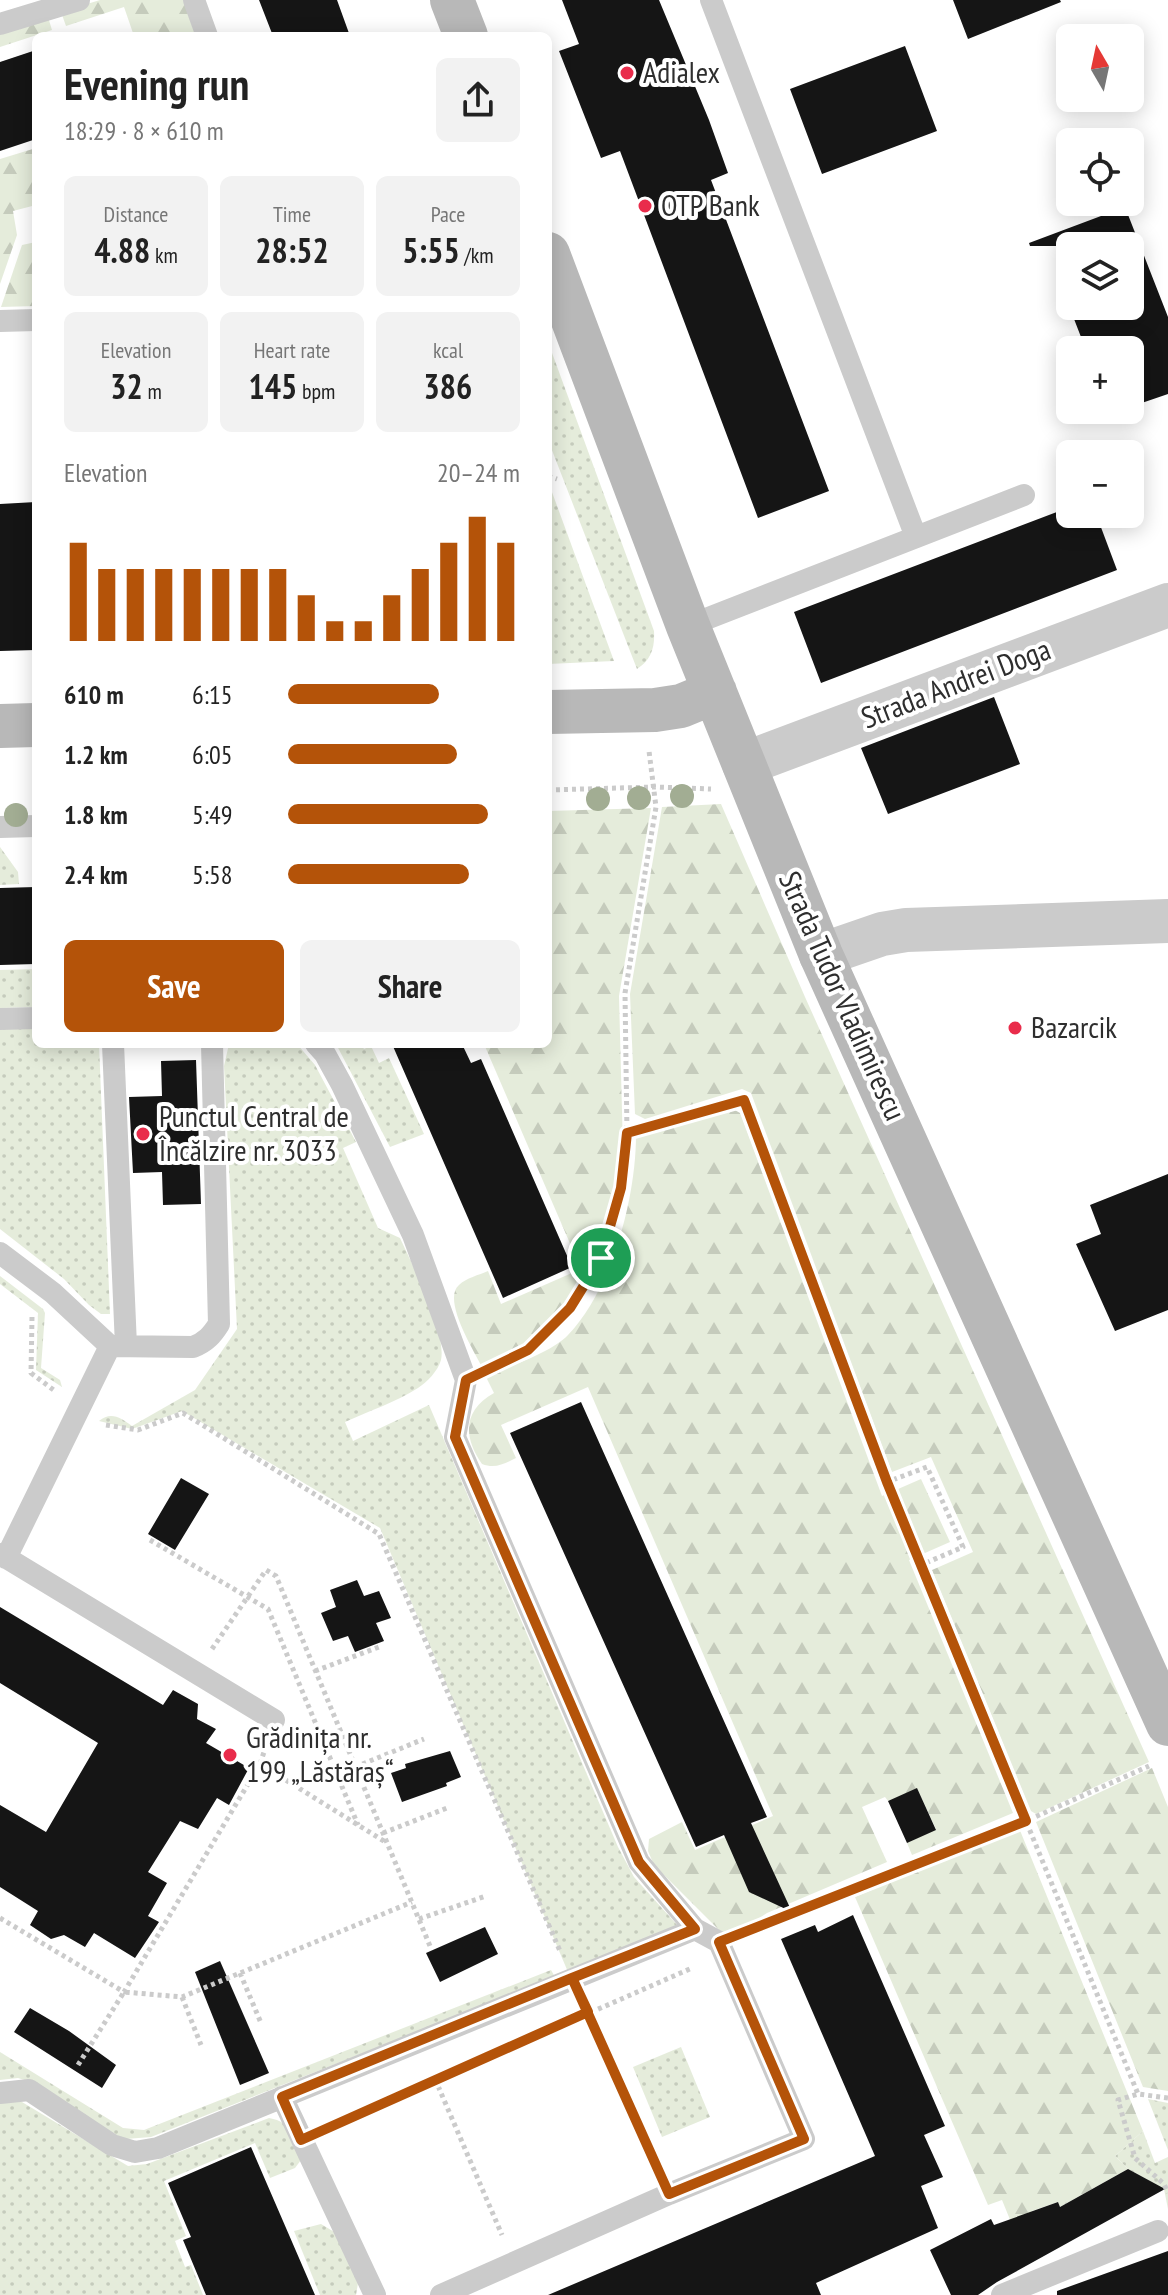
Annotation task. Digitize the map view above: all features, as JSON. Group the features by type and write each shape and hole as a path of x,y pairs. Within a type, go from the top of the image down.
{"main road":[{"path":"452,0 464,32"},
{"name":"Strada Tudor Vladimirescu","path":"552,265 715,692 728,777 821,955 1159,1681 1168,1724"},
{"path":"552,712 655,710 681,706 715,692"},
{"path":"0,726 32,725"}],"street":[{"name":"Strada Andrei Doga","path":"728,777 1168,605"},
{"path":"821,955 882,934 906,930 1168,921"}],"lane":[{"path":"0,24 79,0"},
{"path":"194,0 206,32"},
{"path":"711,0 916,537"},
{"path":"0,321 32,320"},
{"path":"688,626 1024,495"},
{"path":"0,827 32,826"},
{"path":"0,1019 32,1018"},
{"path":"113,1048 118,1346 78,1410 3,1556 274,1720"},
{"path":"0,1253 118,1346 193,1347 203,1343 219,1324 212,1048"},
{"path":"320,1048 342,1085 413,1235 466,1380 455,1437 639,1862 695,1929 722,1948 804,2139 669,2194 441,2295"},
{"path":"0,2093 29,2090 112,2145 135,2152 158,2148 695,1929"},
{"path":"282,2097 375,2295"},
{"path":"1002,2295 1158,2231"}],"path":[{"path":"552,477 557,479"},
{"path":"466,1380 528,1350 570,1308 601,1258 612,1226 621,1188 627,1133 625,993 656,807 648,746"},
{"path":"552,790 655,787 728,777"},
{"path":"627,1133 744,1100 887,1482 1138,2094"},
{"path":"21,1308 32,1316 31,1373 92,1421 130,1431 183,1413 379,1534 669,2194"},
{"path":"887,1482 927,1467 963,1547 921,1565"},
{"path":"150,1540 268,1609 358,1826"},
{"path":"196,1673 266,1570 276,1576 430,1946"},
{"path":"315,1671 379,1647"},
{"path":"355,1767 424,1739"},
{"path":"78,2065 260,1764 387,1843"},
{"path":"301,2140 588,2012 722,1948 1149,1766"},
{"path":"383,1833 447,1808"},
{"path":"419,1919 486,1896"},
{"path":"0,1918 124,1992 182,1997 412,1902"},
{"path":"240,1973 261,2023"},
{"path":"182,1997 201,2045"},
{"path":"435,2079 514,2262"},
{"path":"1168,2098 1138,2094 1118,2100 1135,2158 1164,2184 1168,2193"}],"green space":[{"path":"100,0 183,0 195,32 133,32 124,7 66,26 61,12"},
{"path":"48,17 52,30 32,32 32,37 0,47 0,32"},
{"path":"32,149 32,206 13,211 17,235 0,284 0,159"},
{"path":"32,243 32,306 1,307 22,245"},
{"path":"552,353 654,631 651,653 637,669 552,450"},
{"path":"552,492 614,661 552,664"},
{"path":"721,804 1149,1762 1036,1814 1031,1811 932,1570 973,1552 931,1457 892,1472 751,1093 742,1089 645,1119 635,1114 630,994 662,807"},
{"path":"651,808 619,996 623,1150 619,1196 588,1280 562,1322 540,1340 481,1365 456,1312 455,1292 459,1285 488,1271 501,1304 581,1269 486,1048 552,1048 552,811"},
{"path":"0,847 18,872 19,884 0,885"},
{"path":"32,969 32,1007 0,1008 0,970"},
{"path":"32,1027 32,1048 99,1048 110,1314 101,1314 89,1305 64,1279 0,1229 0,1028"},
{"path":"228,1048 300,1048 315,1065 356,1142 343,1148 378,1228 400,1238 420,1281 439,1333 441,1360 432,1376 410,1393 345,1422 353,1441 429,1405 618,1847 634,1877 679,1927 568,1972 380,1528 182,1411 132,1429 99,1421 112,1416 132,1426 195,1390 237,1329 224,1066"},
{"path":"338,1048 372,1048 379,1063 389,1058 424,1134 390,1147"},
{"path":"733,1109 740,1113 882,1496 921,1479 950,1542 909,1560 1013,1813 912,1855 907,1843 936,1829 917,1789 862,1807 887,1862 767,1913 728,1939 654,1865 648,1851 649,1839 682,1822 695,1850 773,1816 588,1387 501,1425 516,1458 503,1464 482,1464 472,1444 469,1425 476,1407 494,1393 486,1377 561,1342 584,1316 609,1268 626,1214 632,1186 636,1135"},
{"path":"0,1276 43,1309 41,1368 60,1380 62,1387 36,1370 38,1313 0,1284"},
{"path":"1152,1768 1168,1807 1168,2091 1143,2087 1036,1822"},
{"path":"1019,1828 1143,2131 1115,2156 1128,2169 1060,2207 1058,2202 1032,2211 1013,2227 1002,2200 988,2205 855,1897"},
{"path":"551,1970 555,1977 151,2137 126,2139 113,2135 37,2084 18,2078 0,2080 0,2052 123,2128 144,2130"},
{"path":"681,2047 710,2117 662,2137 633,2067"},
{"path":"1148,2099 1168,2103 1168,2150"},
{"path":"22,2102 128,2166 147,2164 269,2118 288,2128 301,2160 295,2168 270,2178 255,2143 164,2181 186,2236 175,2241 185,2267 191,2265 203,2295 0,2295 0,2103"},
{"path":"1143,2131 1155,2163 1168,2157 1168,2209 1164,2189 1128,2169 1115,2156"},
{"path":"321,2224 336,2233 358,2283 356,2295 320,2295 294,2231"}],"building":[{"path":"259,0 337,0 349,32 271,32"},
{"path":"562,0 659,0 728,173 711,180 829,491 758,518 620,151 601,158 559,51 579,44"},
{"path":"953,0 1060,0 1061,2 968,39"},
{"path":"905,46 937,131 822,174 790,89"},
{"path":"32,51 32,140 0,151 0,62"},
{"path":"1101,216 1129,216 1135,232 1058,232"},
{"path":"1056,233 1056,246 1030,246 1029,243"},
{"path":"1144,256 1168,317 1168,394 1144,402 1144,336 1081,336 1074,320 1144,320"},
{"path":"32,502 32,650 0,651 0,504"},
{"path":"1056,512 1056,528 1101,528 1117,570 821,683 794,612"},
{"path":"994,697 1020,764 888,814 861,748"},
{"path":"32,887 32,964 0,965 0,888"},
{"path":"394,1048 464,1048 471,1063 481,1059 572,1267 503,1298"},
{"path":"196,1060 201,1204 163,1205 162,1172 133,1173 129,1097 162,1096 161,1061"},
{"path":"1168,1174 1168,1310 1115,1331 1076,1244 1101,1234 1090,1205"},
{"path":"581,1402 767,1817 751,1823 792,1912 749,1892 724,1835 696,1847 510,1433"},
{"path":"181,1478 209,1494 175,1550 148,1534"},
{"path":"357,1580 364,1596 379,1591 391,1618 376,1623 384,1641 355,1652 348,1636 333,1641 321,1613 336,1607 330,1590"},
{"path":"0,1607 163,1705 173,1690 198,1704 197,1719 216,1729 206,1743 249,1768 229,1805 217,1798 198,1829 180,1821 148,1872 167,1883 148,1916 159,1922 135,1958 94,1933 85,1947 64,1935 51,1939 30,1925 38,1911 0,1887 0,1805 46,1832 98,1743 0,1683"},
{"path":"450,1751 461,1777 446,1783 447,1786 402,1802 391,1773 406,1768 405,1764"},
{"path":"917,1788 936,1830 907,1843 888,1801"},
{"path":"853,1915 945,2126 924,2135 943,2177 921,2186 938,2228 816,2283 821,2295 548,2295 875,2156 781,1939 815,1925 818,1932"},
{"path":"485,1927 498,1954 440,1982 426,1953"},
{"path":"220,1961 269,2073 240,2085 195,1972"},
{"path":"30,2008 116,2065 102,2088 14,2032"},
{"path":"251,2147 315,2295 206,2295 183,2240 191,2237 168,2183"},
{"path":"1128,2169 1165,2189 978,2295 951,2295 930,2250 991,2219 994,2225 1058,2202 1060,2207"},
{"path":"1168,2251 1168,2295 1057,2295 1057,2291"}],"place":[{"name":"Adialex","path":"627,73"},
{"name":"OTP Bank","path":"645,206"},
{"name":"Bazarcik","path":"1015,1028"},
{"name":"Punctul Central de Încălzire nr. 3033","path":"143,1134"},
{"name":"Grădinița nr. 199 „Lăstăraș“","path":"230,1755"}],"route":[{"path":"601,1258 570,1308 528,1350 466,1380 455,1437 639,1862 695,1929 572,1978 588,2012 301,2140 282,2097 572,1978 588,2012 669,2194 804,2139 719,1942 1026,1821 887,1482 744,1100 627,1133 621,1188 601,1258"}]}
